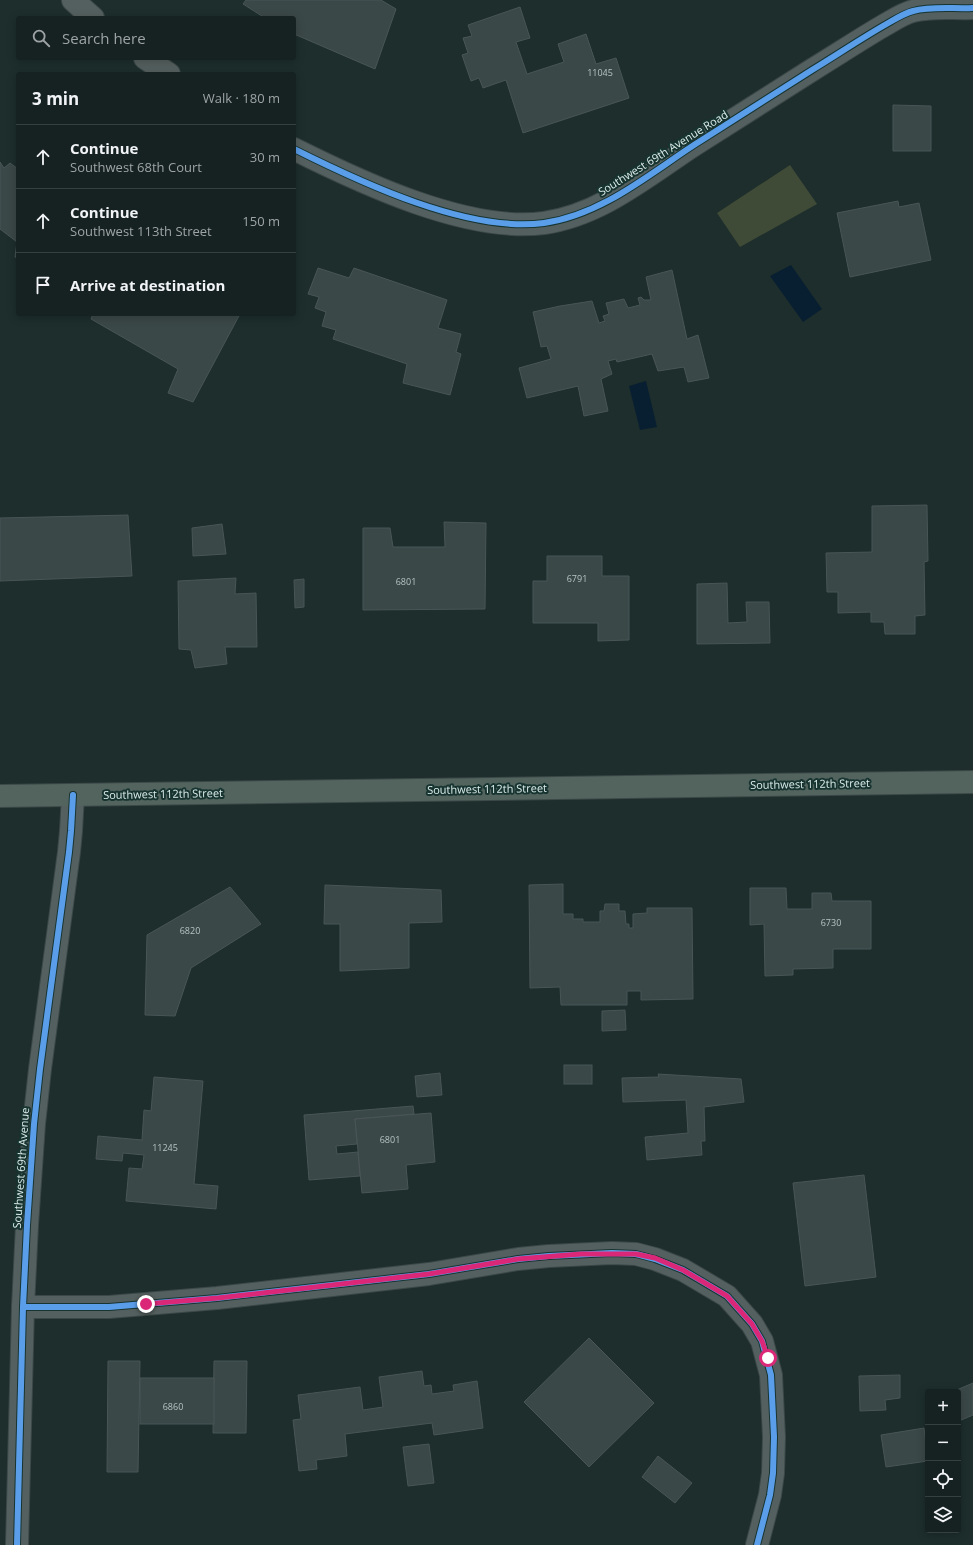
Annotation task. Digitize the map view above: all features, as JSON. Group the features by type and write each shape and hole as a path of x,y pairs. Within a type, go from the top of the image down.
{"main road":[{"name":"Southwest 112th Street","path":"0,796 973,782"}],"street":[{"path":"73,0 91,16"},
{"path":"906,6 973,8"},
{"name":"Southwest 69th Avenue Road","path":"296,150 383,190 439,210 505,224 546,223 589,210 619,195 700,141 861,40 906,6"},
{"path":"148,60 166,72"},
{"name":"Southwest 69th Avenue","path":"17,1545 23,1307 36,1097 69,852 73,795"},
{"path":"23,1307 109,1307 218,1298 429,1274 518,1259 581,1254 636,1254 655,1258 683,1270 727,1296 752,1324 762,1341 771,1375 774,1437 773,1473 770,1495 757,1545"}],"green space":[{"path":"790,165 817,204 740,247 717,213"}],"water":[{"path":"791,265 822,309 803,322 770,276"},
{"path":"646,381 657,427 640,430 629,386"}],"building":[{"path":"246,0 381,0 396,9 375,69 296,35 296,16 262,16 243,4"},
{"path":"520,7 530,38 516,42 527,74 564,62 558,44 586,34 596,64 616,58 629,98 523,133 506,80 483,88 479,78 471,81 462,55 468,53 463,38 472,36 468,25"},
{"path":"893,105 931,106 931,151 893,151"},
{"path":"0,162 4,168 10,163 16,168 16,241 0,229"},
{"path":"898,201 899,207 919,203 931,260 850,277 837,213"},
{"path":"318,268 349,278 354,268 447,300 438,328 461,334 456,352 461,354 450,395 403,383 407,364 333,339 336,330 322,326 326,312 315,308 319,297 308,294"},
{"path":"672,270 687,339 698,335 709,378 688,382 684,367 658,371 652,354 617,362 616,359 608,361 612,374 601,379 608,411 584,416 578,386 527,398 519,368 551,359 547,346 541,347 533,312 592,301 599,323 605,321 603,316 609,314 606,303 624,299 628,308 640,305 638,298 641,297 644,300 651,300 646,277"},
{"path":"92,316 239,316 193,402 168,393 178,369 91,319"},
{"path":"927,505 928,561 924,562 925,615 915,616 915,634 885,634 884,622 871,622 871,612 838,613 838,592 827,592 826,553 872,552 872,506"},
{"path":"128,515 132,576 0,581 0,518"},
{"path":"444,522 486,523 485,609 363,610 363,528 390,528 393,547 445,547"},
{"path":"222,524 226,554 193,556 192,528"},
{"path":"547,556 602,556 602,576 629,576 629,640 598,641 598,623 533,623 533,581 547,581"},
{"path":"236,578 235,594 256,593 257,647 225,647 227,664 195,668 191,650 179,649 178,581"},
{"path":"304,579 304,607 295,608 294,580"},
{"path":"727,583 728,623 747,622 746,602 769,602 770,643 697,644 697,584"},
{"path":"563,884 563,914 573,914 573,919 583,919 583,922 600,922 600,911 604,911 605,904 619,904 619,911 625,911 626,924 629,924 629,928 633,928 633,914 647,913 647,908 692,908 693,999 641,1000 641,991 627,991 627,1005 561,1005 560,987 530,988 529,885"},
{"path":"325,885 441,890 442,922 409,923 409,968 340,971 340,924 324,924"},
{"path":"230,887 261,924 191,968 175,1016 145,1015 147,935"},
{"path":"750,888 786,888 787,909 812,909 812,893 831,893 832,901 871,901 871,949 833,949 833,968 793,969 793,975 765,976 764,924 750,925"},
{"path":"625,1010 626,1030 602,1031 602,1011"},
{"path":"564,1065 592,1065 592,1084 564,1084"},
{"path":"440,1073 442,1095 417,1097 415,1076"},
{"path":"658,1074 741,1079 744,1102 704,1107 705,1141 701,1141 702,1155 647,1160 645,1137 688,1133 686,1100 623,1102 622,1078 659,1077"},
{"path":"154,1077 203,1081 194,1184 218,1186 216,1209 126,1201 129,1168 142,1169 144,1155 123,1153 122,1161 96,1159 98,1136 142,1140 144,1110 151,1111"},
{"path":"413,1106 414,1114 355,1119 357,1144 336,1146 337,1154 358,1152 360,1176 309,1180 304,1115"},
{"path":"431,1113 435,1162 406,1165 408,1189 362,1193 355,1119"},
{"path":"864,1175 876,1277 805,1286 793,1183"},
{"path":"589,1338 654,1403 589,1467 524,1402"},
{"path":"108,1361 140,1361 138,1472 107,1472"},
{"path":"214,1361 247,1361 246,1433 213,1433"},
{"path":"422,1371 424,1386 431,1385 432,1394 454,1391 453,1385 477,1381 483,1428 434,1435 432,1423 345,1434 347,1456 316,1460 317,1469 299,1471 293,1420 301,1419 298,1395 360,1387 363,1410 383,1407 379,1377"},
{"path":"900,1375 900,1398 885,1400 886,1410 860,1411 859,1376"},
{"path":"140,1378 214,1378 214,1424 140,1424"},
{"path":"973,1383 973,1415 961,1420 961,1389 959,1389"},
{"path":"924,1428 925,1461 886,1467 881,1435"},
{"path":"429,1444 434,1483 408,1486 403,1447"},
{"path":"658,1456 692,1483 675,1503 642,1477"}],"cycle path":[{"path":"296,150 383,190 449,213 482,220 514,224 544,223 565,219 585,212 623,192 723,126 856,42 901,16 920,9 973,8"},
{"path":"17,1545 23,1307 34,1124 69,852 73,795"},
{"path":"23,1307 109,1307 217,1298 429,1274 518,1259 549,1256 612,1253 636,1254 655,1259 683,1270 727,1296 752,1324 762,1341 771,1375 774,1437 773,1473 770,1495 757,1545"}],"route":[{"path":"146,1304 218,1298 429,1274 518,1259 581,1254 636,1254 655,1258 683,1270 727,1296 752,1324 762,1341 768,1358"}]}
